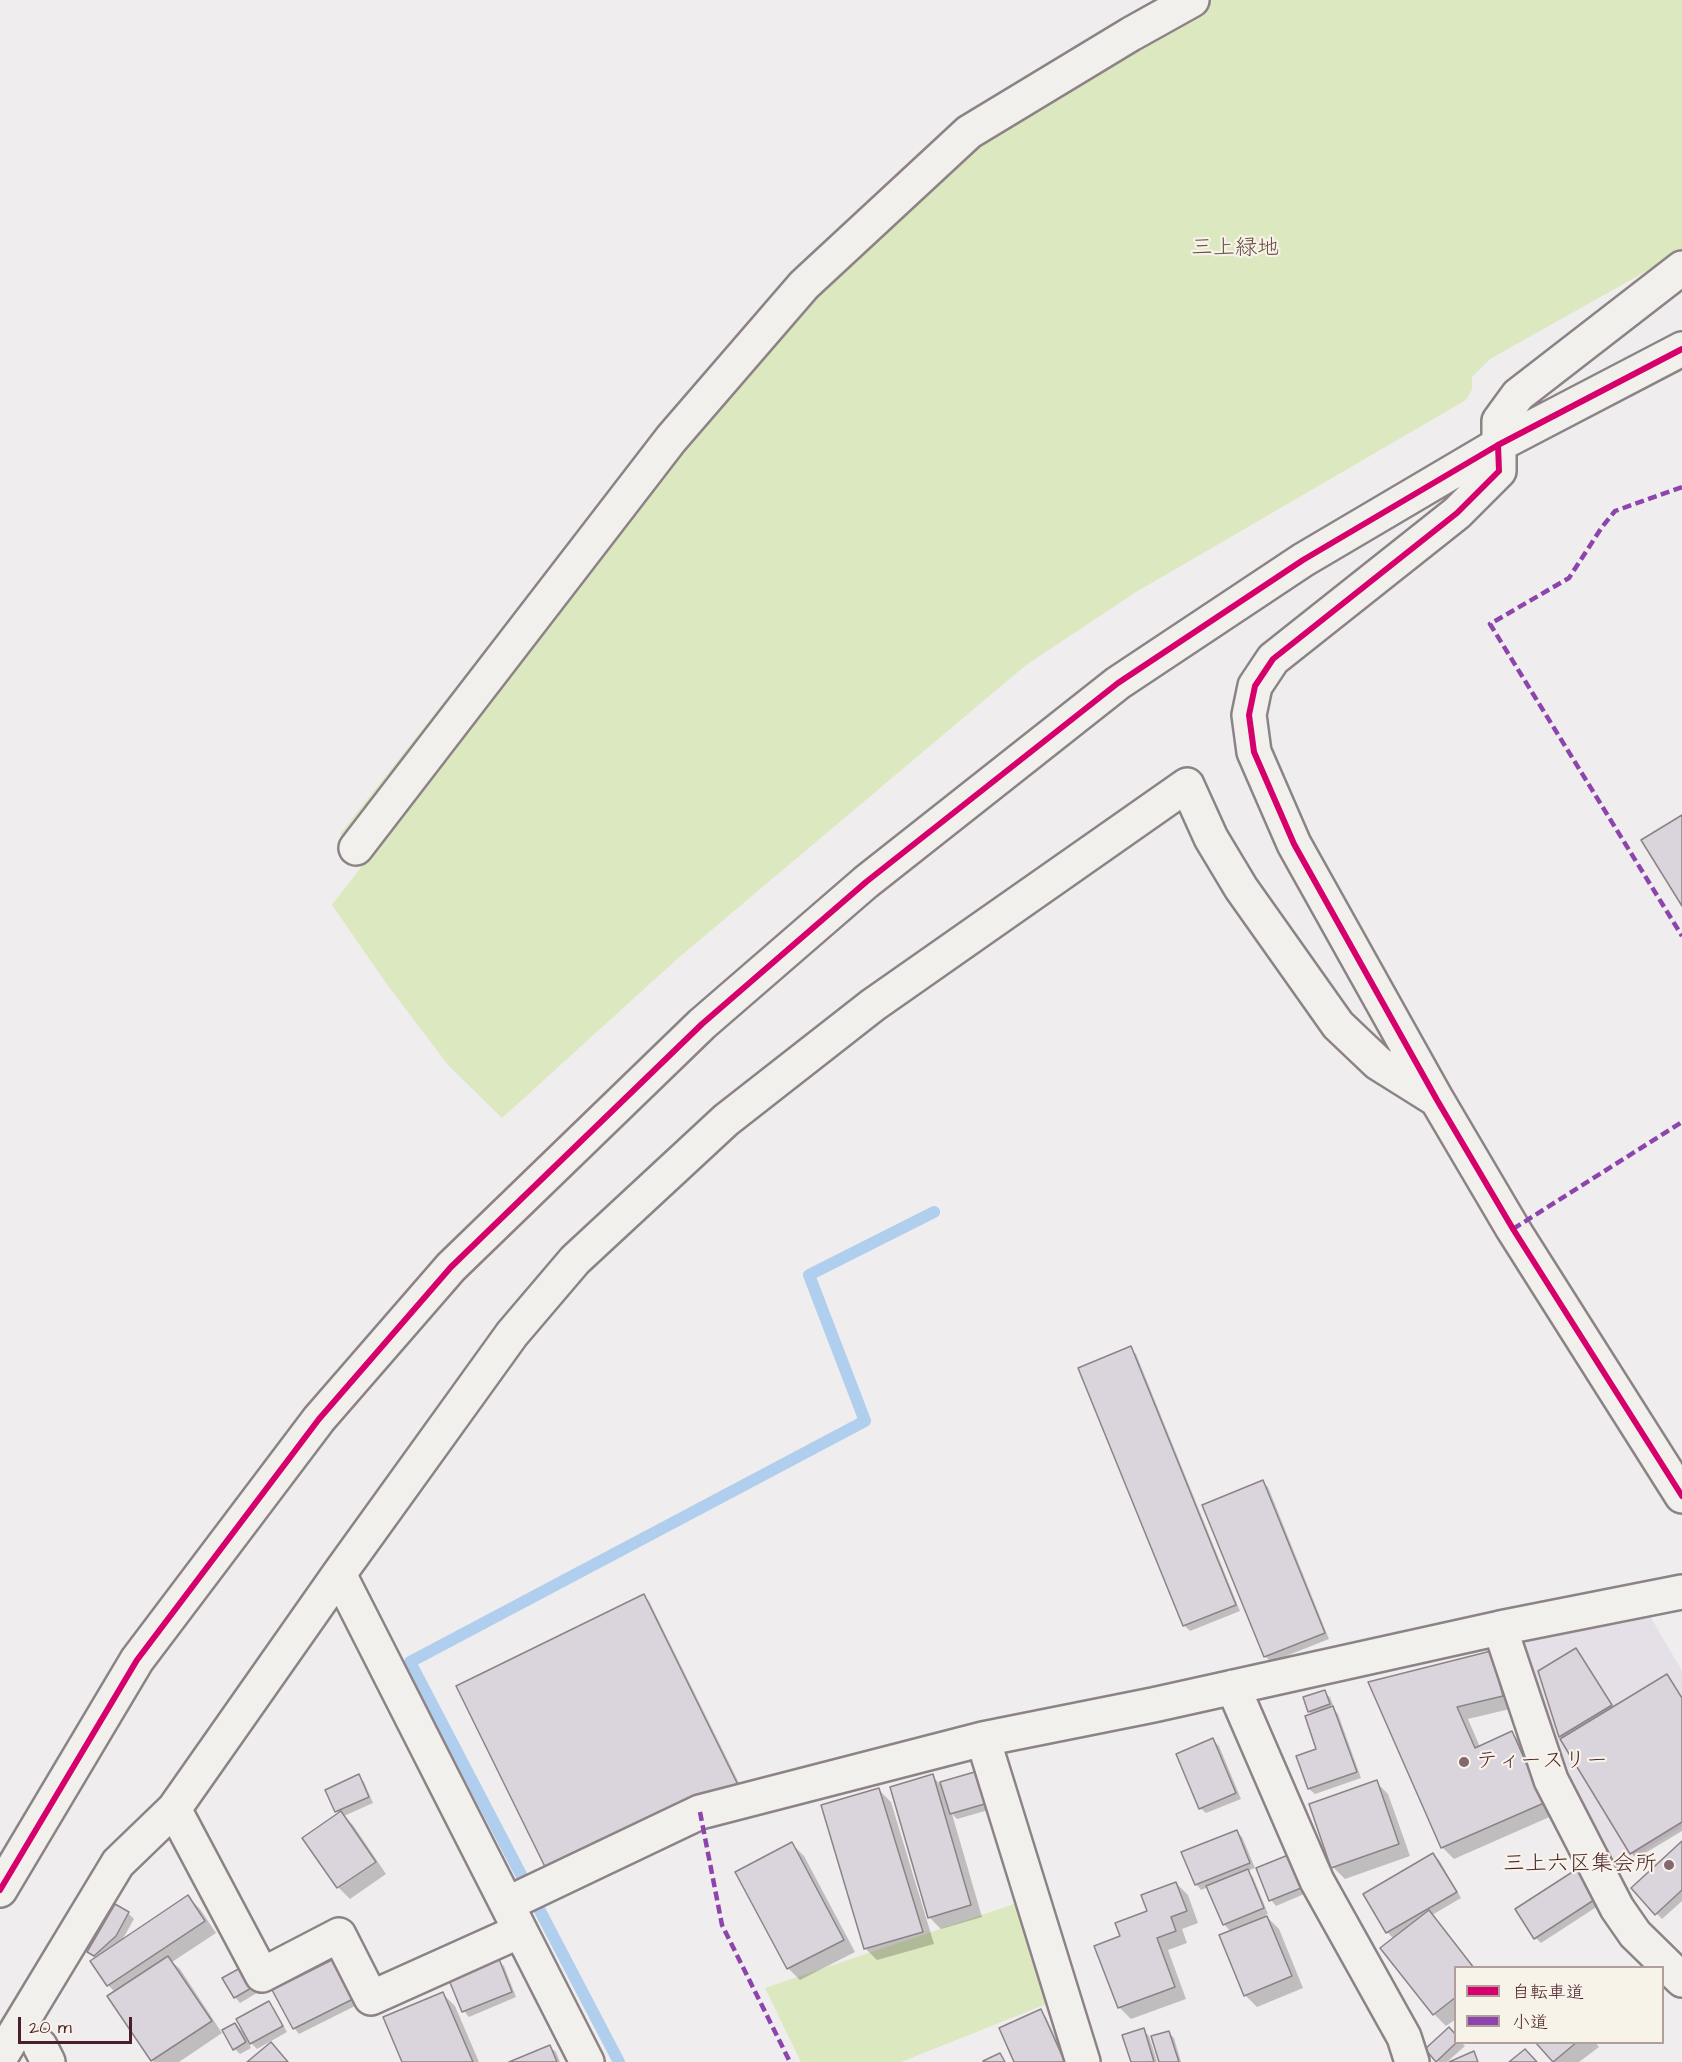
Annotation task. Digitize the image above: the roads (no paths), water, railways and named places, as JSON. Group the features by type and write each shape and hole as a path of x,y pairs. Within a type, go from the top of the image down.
{"street":[{"path":"356,848 670,440 804,285 969,132 1131,34 1192,0"},
{"path":"1682,268 1518,395 1499,421 1499,471 1457,513 1273,659 1255,686 1249,715 1254,752 1294,844 1437,1100 1514,1229 1682,1496"},
{"path":"0,1890 137,1660 319,1419 451,1267 685,1040 866,882 1118,683 1303,560 1498,445 1682,349"},
{"path":"0,2058 118,1863 174,1809 339,1574 519,1326 575,1260 726,1120 873,1005 1187,785 1211,838 1241,888 1338,1026 1378,1063 1437,1100"},
{"path":"339,1574 587,2062"},
{"path":"174,1809 262,1975 339,1935 371,1998 700,1812 983,1739 1500,1628 1682,1592"},
{"path":"1500,1628 1551,1780 1617,1908 1635,1934 1682,1980"},
{"path":"1233,1687 1317,1881 1404,2037 1412,2062"},
{"path":"983,1739 1083,2062"},
{"path":"33,2062 40,2046 48,2062"}],"waterway":[{"path":"619,2062 410,1662 865,1421 809,1275 934,1212"}],"place":[{"name":"ティースリー","path":"1464,1762"},
{"name":"三上六区集会所","path":"1669,1865"}],"park label":[{"name":"三上緑地","path":"1235,249"}]}
